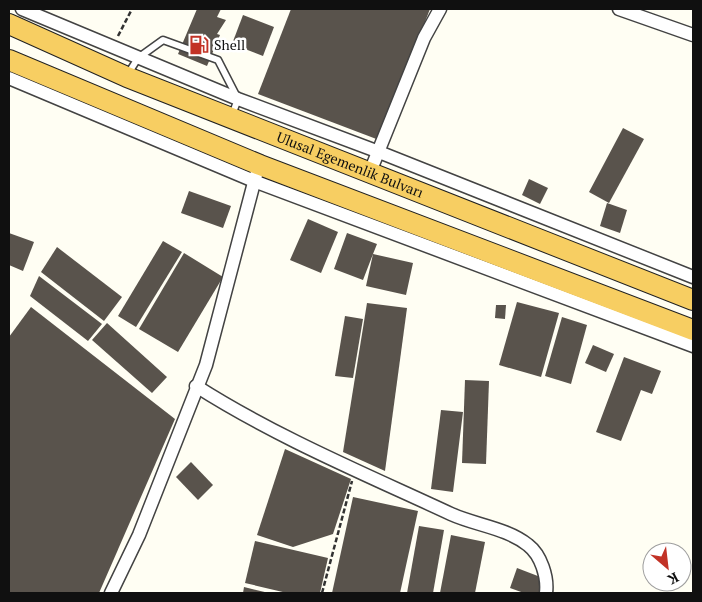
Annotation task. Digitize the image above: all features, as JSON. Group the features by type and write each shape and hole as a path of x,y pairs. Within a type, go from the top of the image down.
{"highway":[{"name":"Ulusal Egemenlik Bulvarı","path":"9,24 126,77 230,119 370,172 693,300"},
{"path":"9,60 257,173 693,330"}],"street":[{"path":"22,9 238,99 379,152 693,277"},
{"path":"370,172 424,38 440,9"},
{"path":"620,9 693,35"},
{"path":"9,78 257,173 693,346"},
{"path":"112,593 139,535 214,338 257,173"},
{"path":"196,386 236,412 355,469 457,517 515,537 529,546 539,558 543,570 546,593"}],"lane":[{"path":"126,77 138,58 163,40 218,60 238,99 230,119"}],"path":[{"path":"112,47 132,9"},
{"path":"322,593 355,469"}],"building":[{"name":"Shell","path":"197,9 221,9 217,17 226,20 217,34 220,35 207,66 178,54"},
{"path":"291,9 430,9 379,140 258,94"},
{"path":"243,15 274,27 263,56 232,44"},
{"path":"623,128 644,139 609,203 589,192"},
{"path":"529,179 548,188 540,204 522,195"},
{"path":"189,191 231,206 223,228 181,213"},
{"path":"607,203 627,210 620,233 600,226"},
{"path":"308,219 338,232 321,273 290,260"},
{"path":"9,233 34,242 23,271 9,265"},
{"path":"347,233 377,244 363,280 334,269"},
{"path":"163,241 182,252 136,327 118,316"},
{"path":"57,247 122,297 104,321 41,272"},
{"path":"184,253 223,277 178,352 139,329"},
{"path":"373,254 413,263 406,295 366,286"},
{"path":"39,276 102,324 88,341 30,296"},
{"path":"517,302 559,313 541,377 499,365"},
{"path":"367,303 407,308 385,471 343,452"},
{"path":"496,305 506,305 505,319 495,318"},
{"path":"31,307 175,419 99,593 9,593 9,337"},
{"path":"345,316 363,319 353,378 335,376"},
{"path":"562,317 587,325 571,384 545,376"},
{"path":"107,323 167,377 152,393 92,340"},
{"path":"593,345 614,354 606,372 585,363"},
{"path":"624,357 661,371 652,394 641,390 621,441 596,432"},
{"path":"465,380 489,381 486,464 462,463"},
{"path":"441,410 463,412 453,492 431,489"},
{"path":"285,449 351,479 333,534 293,547 257,535"},
{"path":"191,462 213,485 198,500 176,477"},
{"path":"353,497 418,511 400,593 332,593"},
{"path":"419,526 444,530 433,593 407,593"},
{"path":"451,535 485,542 475,593 440,593"},
{"path":"255,541 328,558 320,593 287,593 245,583"},
{"path":"517,568 543,578 540,593 524,593 510,588"},
{"path":"244,587 269,593 243,593"}],"place":[{"name":"Shell","path":"199,45"}]}
